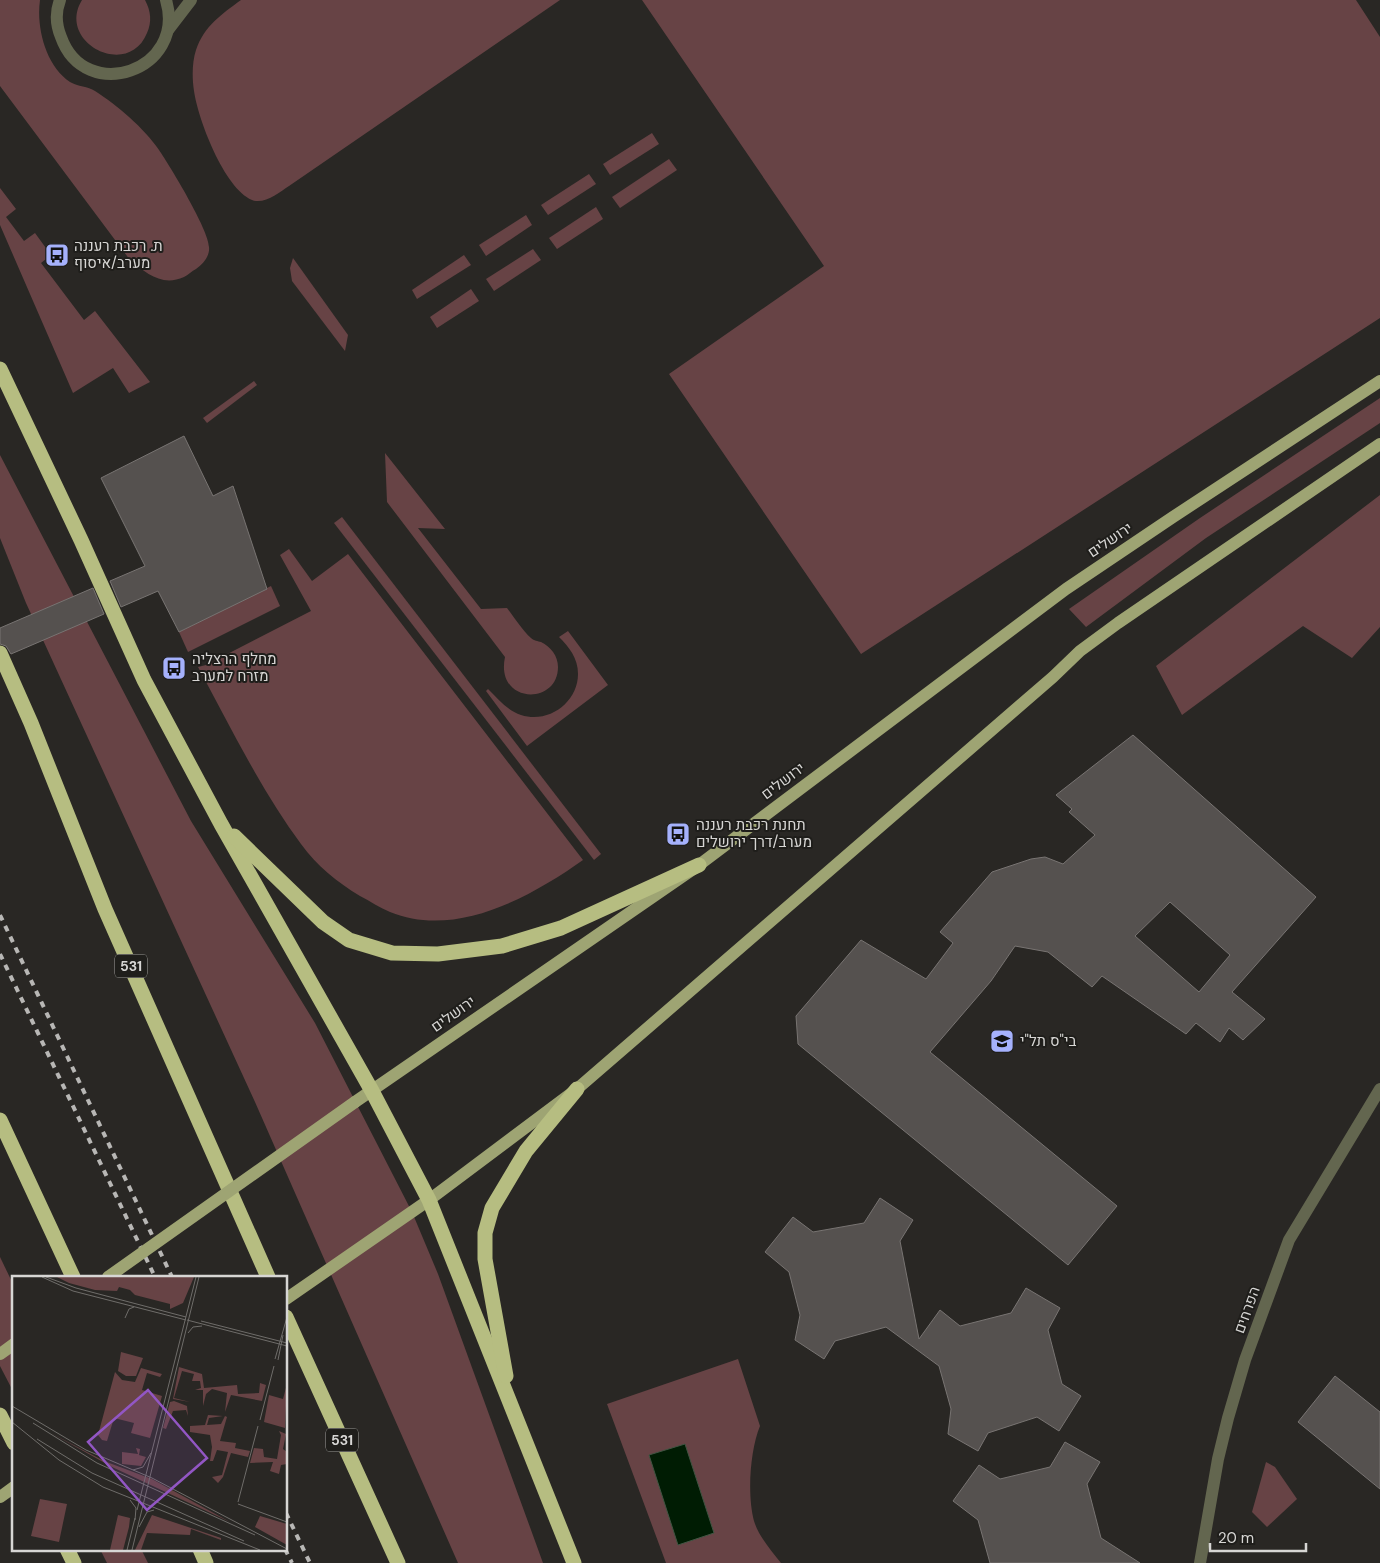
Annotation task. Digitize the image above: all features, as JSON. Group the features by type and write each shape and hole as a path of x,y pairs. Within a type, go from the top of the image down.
{"highway":[{"path":"0,369 81,540 144,680 221,824 372,1091 429,1200 574,1563"},
{"name":"531","path":"0,653 32,723 105,909 268,1276"},
{"path":"221,824 323,922 350,940 392,953 438,954 502,946 561,928 699,865"},
{"path":"511,1407 485,1259 485,1233 492,1208 526,1151 577,1089"},
{"path":"0,1120 73,1276"},
{"name":"531","path":"288,1321 398,1563"},
{"path":"0,1415 12,1439"},
{"path":"68,1550 74,1563"},
{"path":"200,1550 206,1563"}],"main road":[{"name":"ירושלים","path":"109,1276 355,1102 699,865 1066,589 1380,381"},
{"path":"288,1298 429,1200 577,1089 1053,678 1080,651 1380,444"},
{"path":"0,1354 12,1345"},
{"path":"0,1497 12,1488"}],"street":[{"path":"60,0 57,8 57,27 63,44 75,59 90,70 108,74 127,73 144,65 158,53 168,30 190,0"},
{"path":"166,0 169,11 168,30"},
{"name":"הפרחים","path":"1200,1563 1218,1459 1228,1418 1245,1360 1289,1240 1380,1089"}],"shaded area":[{"path":"0,0 40,0 41,34 44,45 62,75 76,85 92,89 121,110 146,133 159,150 188,198 207,239 209,247 207,257 196,269 176,280 161,279 148,274 130,260 0,86"},
{"path":"82,0 145,0 149,8 150,25 138,47 125,54 111,54 98,50 86,41 79,29 77,15"},
{"path":"241,0 560,0 272,197 257,201 242,193 222,168 207,135 196,103 193,81 193,65 199,42 214,21"},
{"path":"642,0 1356,0 1380,37 1380,318 861,654 669,374 824,266"},
{"path":"652,133 659,144 610,175 603,164"},
{"path":"669,159 677,170 620,208 612,197"},
{"path":"589,174 596,184 548,215 541,205"},
{"path":"0,188 16,209 6,217 24,241 35,233 51,255 41,263 84,320 95,311 150,382 129,393 113,368 73,393 0,225"},
{"path":"596,207 603,219 557,249 549,238"},
{"path":"526,215 532,225 486,256 479,245"},
{"path":"533,249 541,260 494,291 486,279"},
{"path":"464,255 471,265 417,299 412,290"},
{"path":"293,258 348,335 345,351 292,281 290,268"},
{"path":"471,289 479,301 437,328 430,317"},
{"path":"254,381 257,385 207,423 203,418"},
{"path":"1380,398 1380,423 1206,538 1086,627 1069,609 1200,518"},
{"path":"385,453 445,529 418,528 481,609 507,608 533,640 545,644 551,649 557,659 558,667 555,680 548,688 539,693 528,694 517,691 509,684 504,673 505,657 387,502"},
{"path":"0,455 191,821 315,1023 412,1212 438,1274 543,1563 458,1563 255,1102 26,603 0,538"},
{"path":"1380,495 1380,627 1352,658 1303,626 1182,715 1156,666"},
{"path":"342,517 601,854 594,860 334,523"},
{"path":"289,549 312,581 348,554 583,860 540,888 516,900 466,917 440,920 415,919 390,912 343,885 314,859 286,823 259,780 198,667 206,665 311,611 280,555"},
{"path":"271,586 280,606 188,652 179,632"},
{"path":"568,631 608,685 527,746 486,691 488,689 507,708 521,715 531,717 542,716 560,708 567,702 577,684 578,668 572,653 559,637"},
{"path":"0,1257 12,1282 12,1389 0,1366"},
{"path":"738,1359 760,1426 754,1447 750,1486 754,1521 762,1538 781,1563 666,1563 607,1404"},
{"path":"685,1444 714,1533 678,1545 649,1455"},
{"path":"1266,1462 1275,1467 1297,1499 1267,1527 1252,1512"},
{"path":"100,1550 142,1550 148,1563 107,1563"}],"building":[{"path":"184,436 213,496 233,486 267,589 179,632 158,591 121,607 110,581 145,566 101,478"},
{"path":"93,588 104,614 11,654 6,646 0,644 0,628"},
{"path":"1133,735 1316,897 1232,992 1265,1019 1243,1040 1229,1028 1220,1042 1196,1023 1186,1034 1102,976 1092,987 1048,952 1015,946 991,981 930,1052 1117,1206 1068,1265 798,1044 796,1016 861,940 926,979 953,943 940,932 992,872 1031,859 1045,857 1063,864 1095,835 1069,812 1072,809 1056,795","holes":["1170,902 1230,955 1199,992 1135,936"]},
{"path":"880,1198 913,1220 900,1241 919,1339 940,1310 960,1326 1011,1313 1026,1288 1060,1308 1048,1330 1062,1384 1081,1396 1059,1431 1037,1417 988,1433 978,1451 948,1434 951,1409 939,1366 886,1327 835,1341 824,1359 795,1340 800,1315 789,1272 765,1252 793,1217 813,1232 864,1223"},
{"path":"1335,1376 1380,1412 1380,1489 1298,1422"},
{"path":"1065,1442 1100,1462 1087,1484 1101,1538 1140,1563 990,1563 978,1520 953,1501 979,1465 1000,1479 1050,1467"}],"railway":[{"path":"0,915 172,1276"},
{"path":"0,954 155,1276"},
{"path":"288,1517 310,1563"},
{"path":"286,1550 292,1563"}],"place":[{"name":"ת. רכבת רעננה מערב/איסוף","path":"57,255"},
{"name":"מחלף הרצליה מזרח למערב","path":"174,668"},
{"name":"תחנת רכבת רעננה מערב/דרך ירושלים","path":"678,834"},
{"name":"בי\"ס תל\"י","path":"1002,1041"}]}
